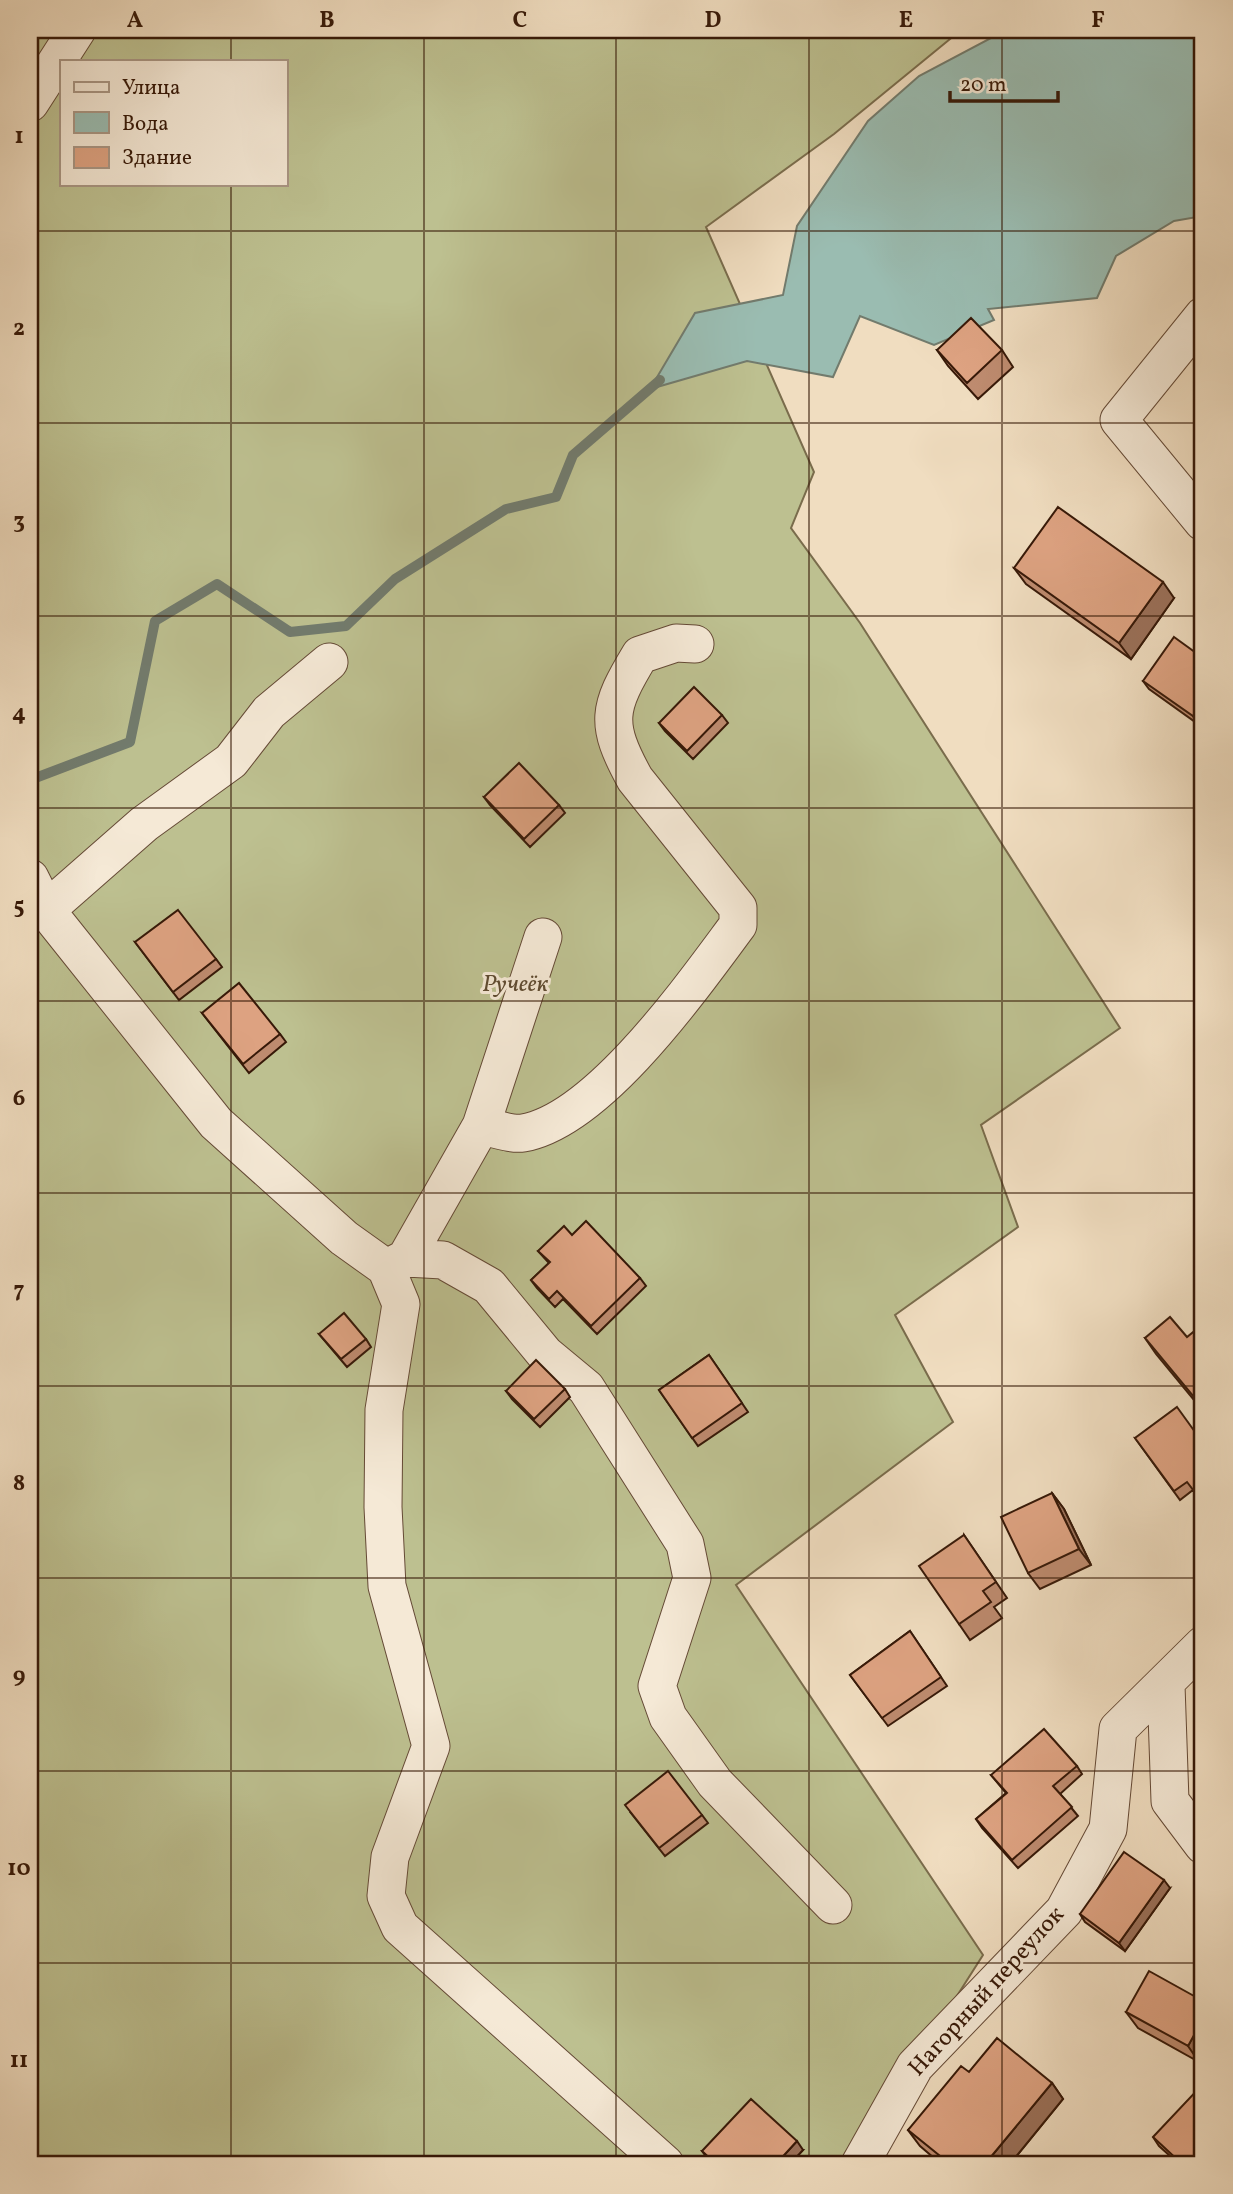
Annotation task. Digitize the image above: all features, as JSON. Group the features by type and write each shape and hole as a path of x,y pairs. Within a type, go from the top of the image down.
{"street":[{"path":"30,103 78,30"},
{"path":"1203,316 1119,420 1203,522"},
{"path":"481,1126 523,1133 573,1111 662,1027 738,925 738,908 635,779 623,758 613,728 617,694 640,655 676,643 695,644"},
{"path":"329,662 270,712 231,761 144,824 38,894 216,1123 344,1238 396,1263 443,1261 489,1286 545,1354 586,1388 685,1544 692,1578 657,1686 668,1717 715,1783 833,1905"},
{"path":"543,937 481,1126 396,1263 401,1304 384,1410 383,1507 387,1586 431,1746 390,1857 386,1896 400,1927 665,2164"},
{"name":"Нагорный переулок","path":"860,2164 915,2066 1063,1911 1108,1829 1118,1729 1166,1685 1203,1645"},
{"path":"1166,1685 1170,1801 1203,1845"}],"green space":[{"path":"30,30 61,30 30,77"},
{"name":"Ручеёк","path":"91,30 961,30 834,134 706,227 814,472 791,528 860,623 1120,1028 981,1125 1018,1227 895,1315 953,1422 736,1585 983,1955 850,2164 30,2164 30,123 60,77 60,186 287,186 287,60 72,60"}],"water":[{"path":"1006,30 1203,30 1203,216 1174,221 1116,256 1097,298 988,309 994,320 934,345 860,316 833,377 747,361 650,389 695,313 783,295 797,226 868,121 919,76"}],"building":[{"path":"971,318 1002,350 967,383 937,350"},
{"path":"1058,507 1163,582 1119,643 1014,568"},
{"path":"1174,637 1203,658 1203,701 1193,716 1143,681"},
{"path":"694,687 722,715 687,751 659,723"},
{"path":"519,763 559,805 524,839 484,797"},
{"path":"178,910 216,959 173,992 135,942"},
{"path":"239,983 280,1034 243,1064 202,1013"},
{"path":"586,1221 640,1278 591,1326 557,1291 549,1299 531,1280 550,1262 538,1251 564,1226 572,1235"},
{"path":"344,1313 366,1339 341,1359 319,1334"},
{"path":"1170,1317 1187,1337 1197,1329 1203,1337 1203,1408 1145,1338"},
{"path":"709,1355 742,1403 692,1438 659,1390"},
{"path":"536,1360 565,1389 534,1419 506,1391"},
{"path":"1177,1407 1203,1443 1203,1484 1194,1491 1187,1482 1174,1491 1135,1438"},
{"path":"1052,1493 1079,1549 1028,1573 1001,1517"},
{"path":"964,1535 996,1582 983,1591 991,1602 959,1624 919,1566"},
{"path":"910,1631 941,1677 882,1718 850,1675"},
{"path":"1044,1729 1077,1766 1053,1786 1072,1807 1012,1860 976,1819 1007,1793 991,1775"},
{"path":"668,1771 702,1815 659,1848 625,1805"},
{"path":"1124,1852 1164,1880 1119,1943 1080,1914"},
{"path":"1149,1971 1203,2001 1203,2019 1188,2046 1126,2012"},
{"path":"997,2038 1052,2083 985,2164 950,2164 908,2130 961,2066 969,2072"},
{"path":"1201,2086 1203,2164 1182,2164 1153,2137"},
{"path":"751,2099 797,2141 776,2164 716,2164 702,2151"}],"waterway":[{"path":"30,780 130,742 155,621 217,584 290,632 346,626 395,579 506,509 556,497 573,455 660,380"}]}
